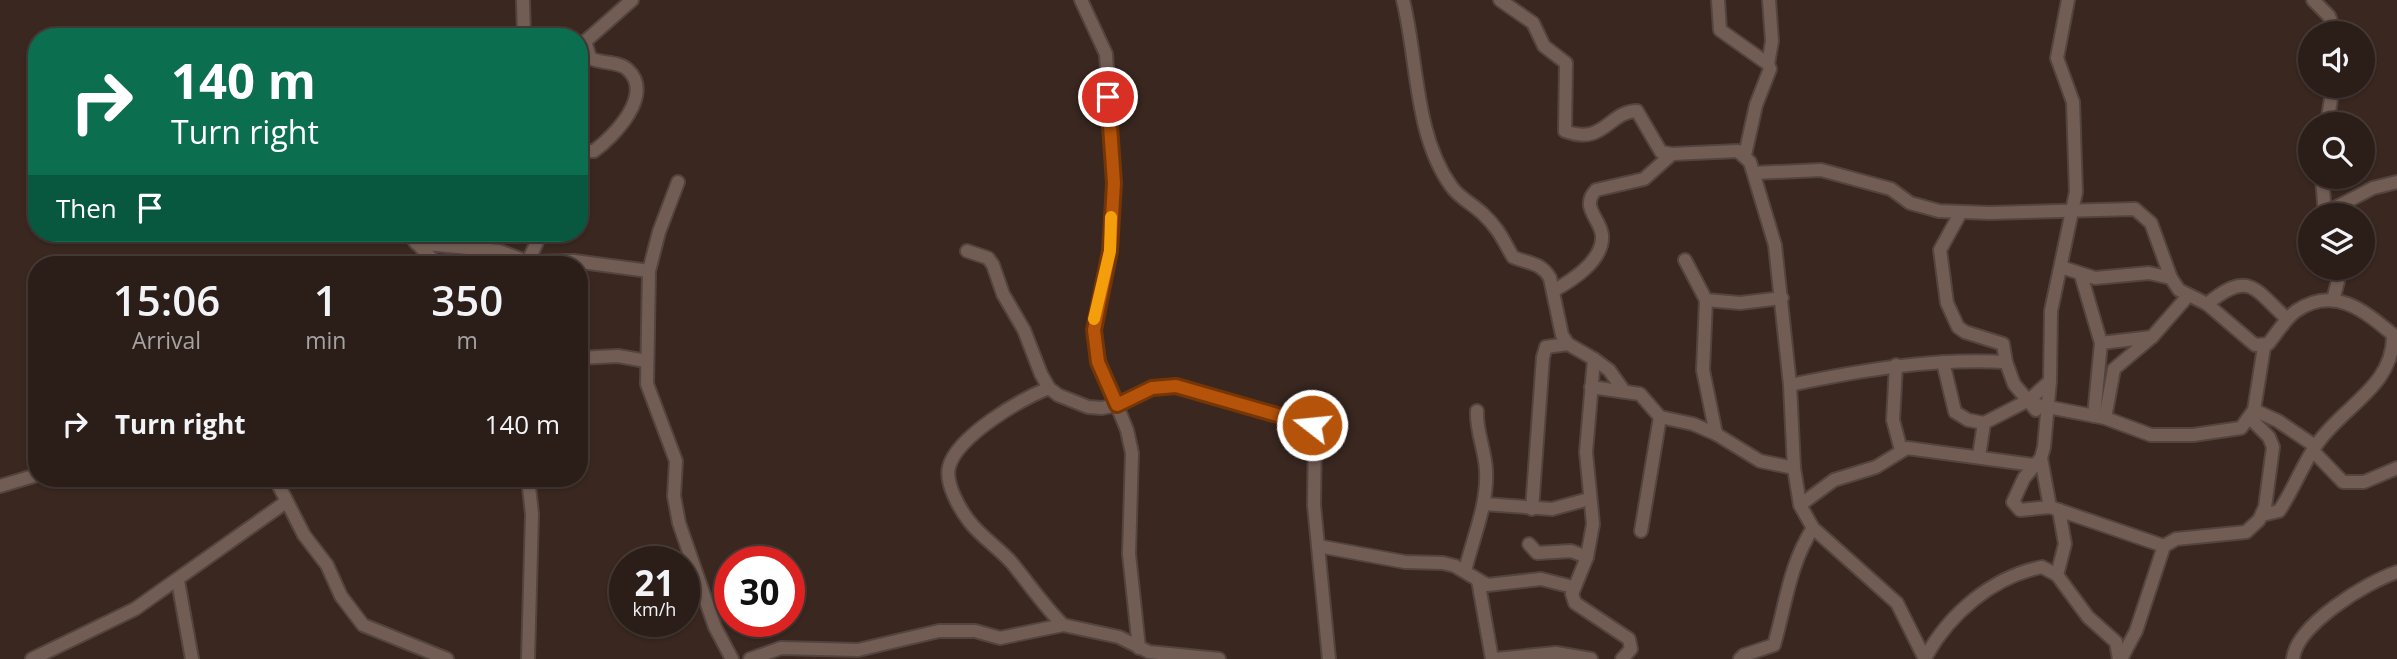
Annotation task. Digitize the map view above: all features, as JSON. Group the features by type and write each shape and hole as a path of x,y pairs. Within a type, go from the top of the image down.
{"street":[{"path":"523,0 524,28"},
{"path":"588,38 632,0"},
{"path":"1081,0 1106,54 1114,183 1110,251 1094,330 1098,362 1127,430 1132,453 1129,555 1139,648"},
{"path":"1403,0 1415,56 1425,132 1446,177 1460,195 1499,231 1513,257 1538,264 1545,269 1553,291 1558,322 1568,344 1609,370 1624,391"},
{"path":"1500,0 1514,6 1532,23 1544,46 1566,63 1565,131 1595,134 1627,113 1637,111 1666,153"},
{"path":"1718,0 1720,30 1768,64"},
{"path":"1745,155 1756,104 1769,75 1772,41 1769,0"},
{"path":"2068,0 2057,58 2069,89 2074,117 2077,166 2074,211 2050,328 2049,408 2045,433 2038,462 2013,502 2020,510 2055,509 2164,546 2176,540 2246,533 2262,515 2273,447 2253,415"},
{"path":"2313,0 2331,21"},
{"path":"588,54 590,58 627,69 632,75 635,93 634,105 623,124 594,151 588,151"},
{"path":"1666,153 1738,151 1745,155 1754,173 1775,245 1790,385 1794,468 1800,505 1813,528 1897,603 1925,658"},
{"path":"1553,291 1581,274 1601,243 1600,228 1590,208 1591,195 1596,190 1644,179 1660,166 1666,153"},
{"path":"1754,173 1821,170 1891,189 1923,208 1961,212 2126,208 2145,215 2157,237 2171,278 2187,297 2207,304 2249,341 2264,347"},
{"path":"678,182 659,232 649,271 646,361 648,393 676,461 674,496 679,523 715,627 732,659"},
{"path":"2345,203 2373,188 2397,182"},
{"path":"1961,212 1940,250 1947,303 1958,327 1965,332 2003,344 2014,384 2030,402 2045,433"},
{"path":"416,243 499,251 511,256"},
{"path":"416,243 429,256"},
{"path":"967,251 988,258 993,265 1003,294 1024,330 1049,388 1088,407 1117,405 1152,388 1176,386 1312,425 1318,546 1329,659"},
{"path":"1685,260 1706,300 1703,370 1716,434"},
{"path":"588,264 649,271"},
{"path":"2061,267 2081,275 2109,278 2150,273 2171,278"},
{"path":"2081,275 2101,343 2099,417"},
{"path":"2333,300 2339,280"},
{"path":"2207,304 2228,288 2245,285 2256,289 2287,319"},
{"path":"2099,417 2114,369 2152,337 2187,297"},
{"path":"1706,300 1740,303 1782,298"},
{"path":"2030,402 2099,417 2135,431 2173,436 2246,425 2253,415 2264,347 2287,319 2306,306 2344,300 2395,336 2393,364 2314,448 2279,511 2262,515"},
{"path":"2101,343 2152,337"},
{"path":"1532,509 1543,357 1546,348 1568,344"},
{"path":"588,358 618,356 646,361"},
{"path":"1594,359 1586,452 1588,499 1593,524 1587,557 1573,587 1575,603 1629,639 1631,649 1622,659"},
{"path":"1943,362 1955,412 1968,420 1984,423 2030,402 2050,381"},
{"path":"1790,385 1896,365 2006,362"},
{"path":"1896,365 1893,420 1901,450"},
{"path":"1591,387 1624,391 1647,398 1660,417 1693,424 1716,434 1760,461 1794,468"},
{"path":"1049,388 1013,404 972,437 953,458 948,468 949,479 970,522 1010,561 1063,625"},
{"path":"1465,571 1484,504 1486,467 1476,429 1477,411"},
{"path":"2253,415 2278,421 2314,448 2343,482 2364,482 2397,468"},
{"path":"1641,531 1660,417"},
{"path":"1979,456 1984,423"},
{"path":"1800,505 1845,474 1875,467 1901,450 1914,448 2038,462"},
{"path":"2038,462 2065,544 2057,575"},
{"path":"0,486 28,478"},
{"path":"279,487 304,535 327,565 341,596 363,625 447,659"},
{"path":"528,659 533,514 529,487"},
{"path":"1484,504 1552,509 1588,499"},
{"path":"32,659 113,620 178,581 286,502"},
{"path":"1773,659 1790,575 1800,548 1813,528"},
{"path":"1530,544 1537,553 1571,551 1587,557"},
{"path":"1318,546 1405,562 1443,563 1497,586 1541,579 1573,587"},
{"path":"2120,659 2142,615 2164,546"},
{"path":"1541,579 1543,554"},
{"path":"1925,658 1946,624 2002,580 2042,567 2057,575 2088,617 2116,642 2120,659"},
{"path":"2284,659 2294,654 2325,616 2369,583 2397,572"},
{"path":"1478,580 1493,659 1556,653 1591,659"},
{"path":"178,581 192,659"},
{"path":"750,659 782,648 858,650 939,631 975,631 1000,638 1063,625 1119,637 1139,648 1159,654 1219,659"},
{"path":"1740,659 1744,655 1774,645"}],"slow traffic":[{"path":"1094,319 1110,251 1111,217"}],"route":[{"path":"1108,97 1114,183 1110,251 1095,312 1094,330 1098,362 1117,405 1152,388 1176,386 1304,420 1312,425"}]}
